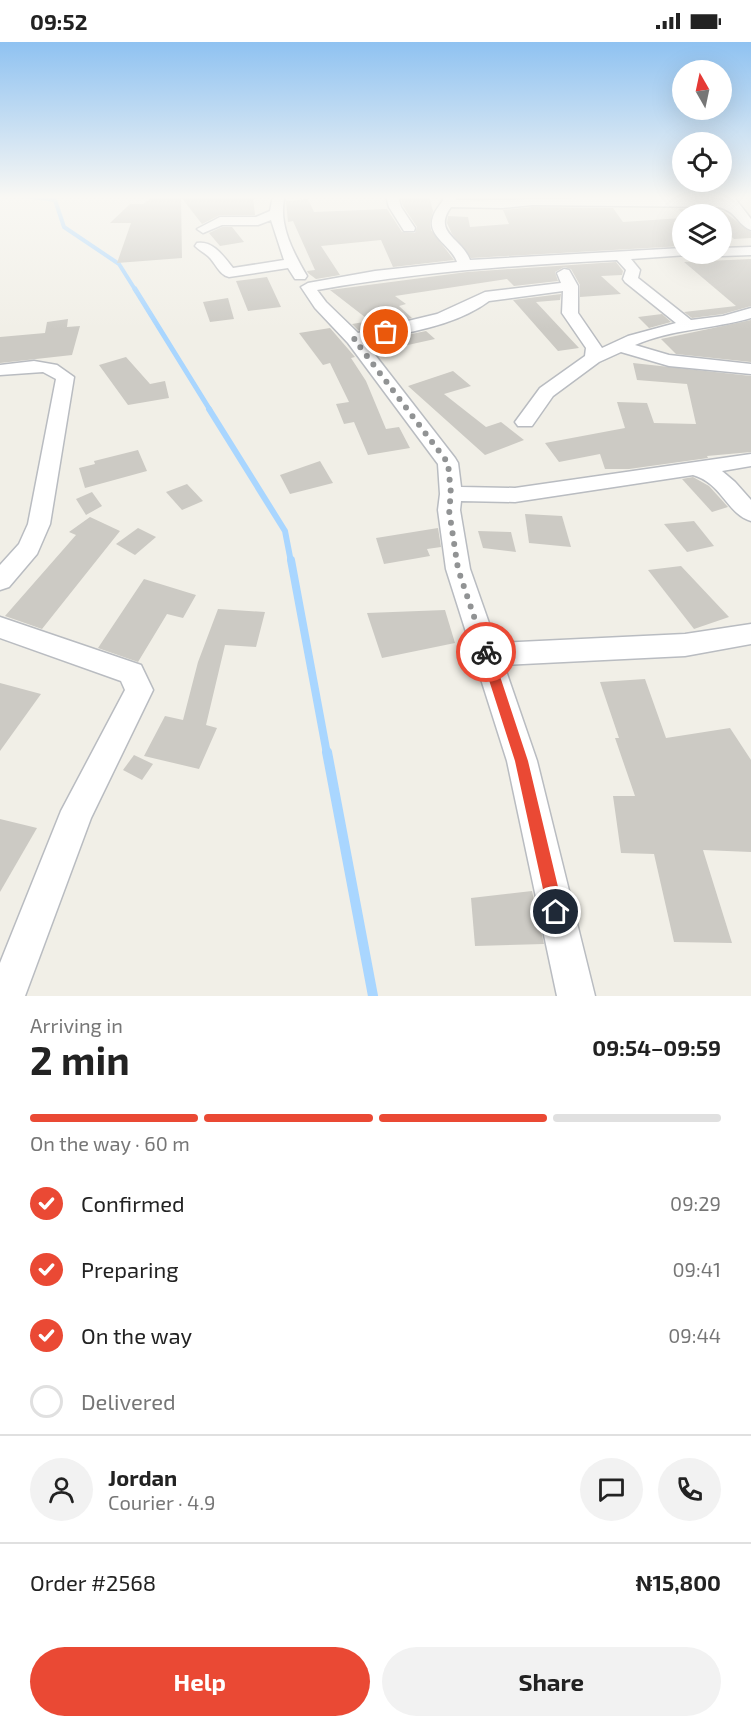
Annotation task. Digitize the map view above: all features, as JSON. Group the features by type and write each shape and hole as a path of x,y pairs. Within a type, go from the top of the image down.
{"street":[{"path":"284,241 294,263 320,305 354,339 448,463 451,494 449,510 458,569 522,761 576,996"},
{"path":"447,241 461,253 465,266"},
{"path":"202,246 213,253 229,273 294,263"},
{"path":"732,252 751,251"},
{"path":"308,287 375,275 465,266 672,252"},
{"path":"621,255 633,270 630,279 688,326"},
{"path":"555,259 571,286 570,314 594,348 593,358"},
{"path":"354,339 438,318 477,304 485,297 571,286"},
{"path":"525,422 546,392 593,358 622,346 688,326 724,321 751,313"},
{"path":"622,346 653,358 751,369"},
{"path":"0,370 45,366 59,371 65,377 39,524 29,548 0,581"},
{"path":"451,494 515,495 751,460"},
{"path":"694,469 712,472 731,489 751,513"},
{"path":"0,627 131,673 139,690 77,811 6,996"},
{"path":"487,655 685,645 751,634"}],"building":[{"path":"125,241 182,241 182,258 117,263"},
{"path":"215,241 244,242 220,246"},
{"path":"302,241 376,241 321,246 340,275 316,279 307,271 315,270"},
{"path":"381,241 439,241 454,260 393,267"},
{"path":"457,241 672,241 672,247 471,258"},
{"path":"751,259 751,306 723,314 692,318 684,312 736,306 686,264 732,264 732,260"},
{"path":"616,262 623,271 622,275 601,276 621,294 580,297 580,285 571,269 564,267 555,272 558,281 514,286 507,279 395,296 406,304 399,306 412,318 359,331 352,324 370,321 330,290 467,272"},
{"path":"267,277 281,307 248,311 236,281"},
{"path":"561,294 560,300 536,302 579,348 558,351 513,300"},
{"path":"228,298 234,319 210,322 203,302"},
{"path":"662,314 671,322 649,328 638,317"},
{"path":"68,319 67,327 80,326 72,355 0,363 0,337 45,333 47,322"},
{"path":"751,320 751,362 676,354 661,339"},
{"path":"330,328 355,357 351,358 366,381 386,429 399,427 410,448 368,455 354,422 344,424 336,404 349,402 330,363 323,365 299,333"},
{"path":"426,331 435,339 376,352 369,343"},
{"path":"126,357 150,384 165,381 169,398 128,405 99,365"},
{"path":"633,363 751,376 751,452 707,456 708,458 629,469 605,469 600,454 559,462 545,443 625,428 617,402 647,403 654,423 696,424 687,384 637,380"},
{"path":"453,371 471,386 444,394 486,427 501,422 524,440 485,455 408,386"},
{"path":"138,450 147,471 85,488 79,468 95,464 94,461"},
{"path":"320,461 333,483 290,494 280,475"},
{"path":"693,477 709,486 728,507 712,512 682,479"},
{"path":"187,484 203,501 182,510 166,492"},
{"path":"92,492 102,506 86,515 76,499"},
{"path":"525,514 562,516 571,547 529,543"},
{"path":"90,517 120,531 42,629 5,616 76,535 69,532"},
{"path":"694,521 714,546 687,552 664,524"},
{"path":"138,528 156,537 135,555 116,544"},
{"path":"438,528 441,547 427,549 430,556 384,564 376,538"},
{"path":"478,531 511,532 516,552 483,548"},
{"path":"681,566 729,617 694,629 648,570"},
{"path":"144,579 196,595 183,618 167,614 138,662 98,648"},
{"path":"218,609 265,612 256,647 225,645 206,725 217,728 199,769 144,756 165,716 183,720 198,662"},
{"path":"445,610 455,643 382,658 367,613"},
{"path":"645,679 666,738 730,728 751,760 751,852 703,850 732,943 674,942 654,854 621,853 613,796 635,796 615,738 619,738 600,682"},
{"path":"0,683 41,694 0,751"},
{"path":"134,755 153,764 142,780 123,770"},
{"path":"0,819 37,828 0,892"},
{"path":"532,891 544,944 475,946 471,898"}],"waterway":[{"path":"84,241 119,264 136,291"},
{"path":"135,289 210,410"},
{"path":"209,409 285,531 291,562"},
{"path":"291,560 327,754"},
{"path":"327,752 373,996"}],"way so far":[{"path":"386,332 354,339 448,463 451,494 449,510 458,569 486,652"}],"route":[{"path":"486,652 522,761 556,912"}]}
